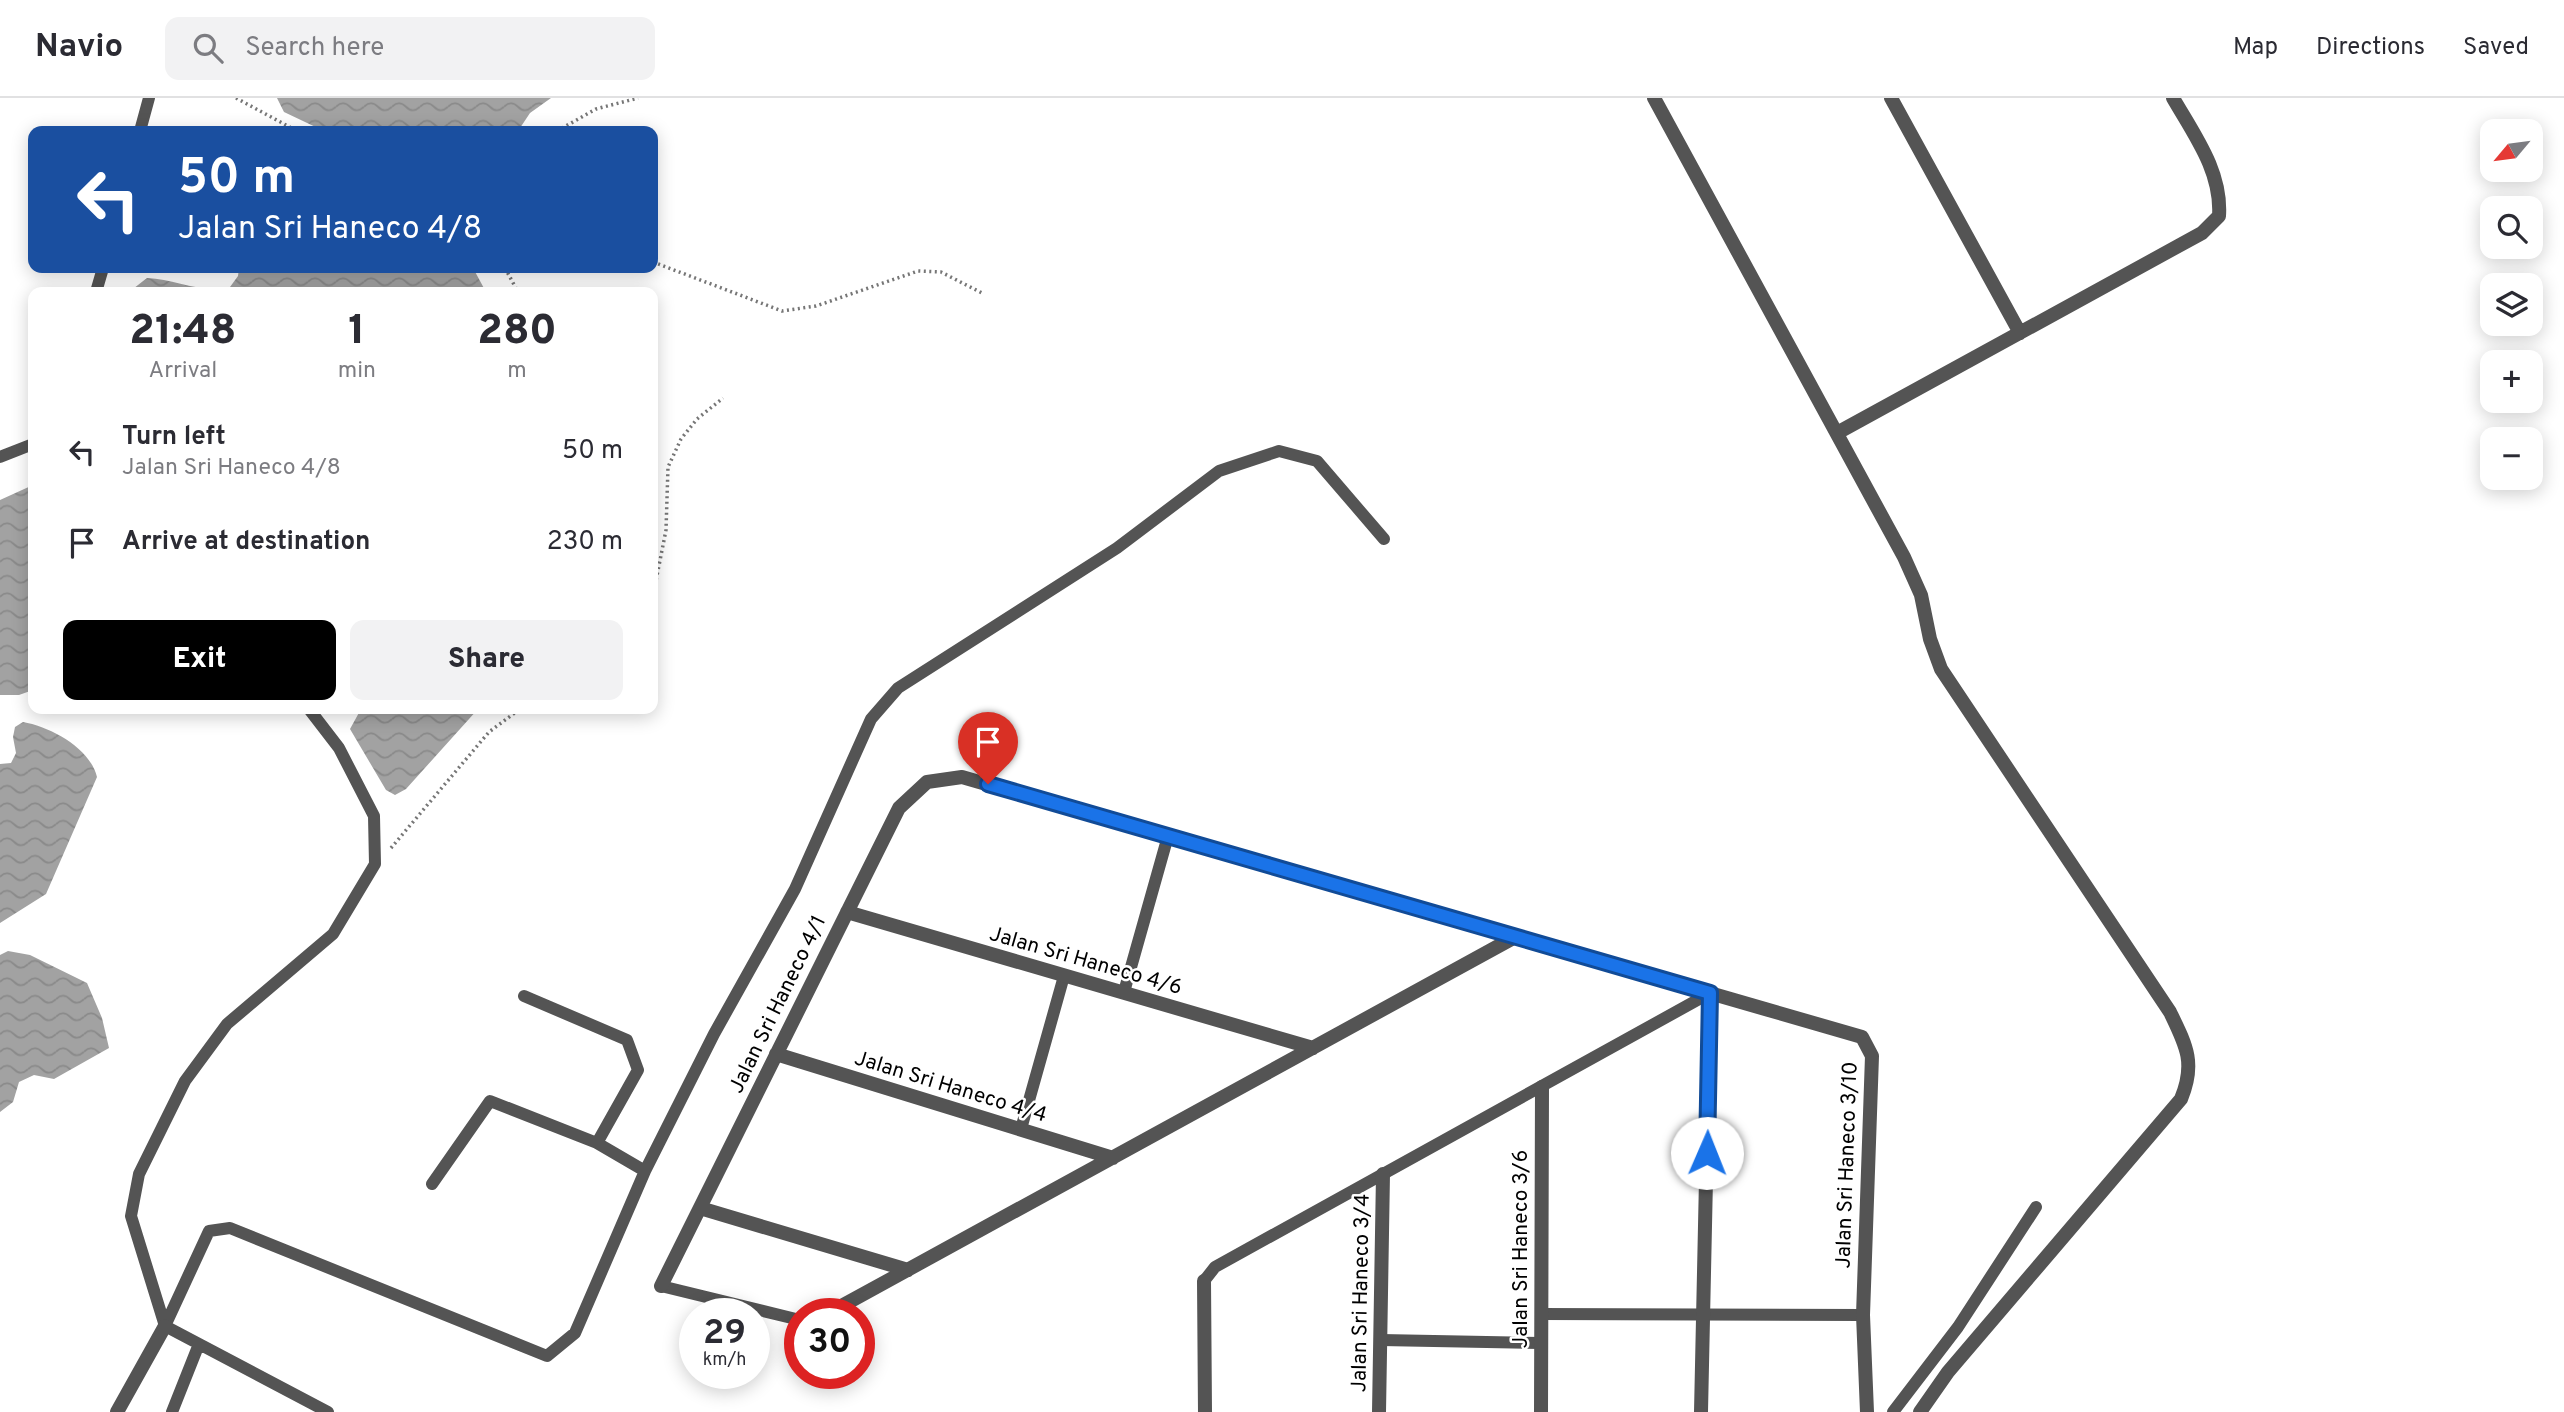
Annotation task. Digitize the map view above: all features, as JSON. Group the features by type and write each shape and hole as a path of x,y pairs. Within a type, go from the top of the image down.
{"street":[{"path":"1654,98 1922,594 1930,639 1941,669 2170,1012 2187,1047 2189,1079 2180,1098 1948,1372 1920,1412"},
{"path":"1891,98 2020,332"},
{"path":"1837,433 2202,233 2220,216 2221,191 2207,159 2173,98"},
{"name":"Jalan Sri Haneco 3/10","path":"962,777 1862,1037 1872,1056 1863,1315 1867,1412"},
{"name":"Jalan Sri Haneco 4/1","path":"661,1286 899,808 927,782 962,777"},
{"name":"Jalan Sri Haneco 4/6","path":"847,912 1313,1048"},
{"path":"856,1298 1515,937"},
{"path":"1702,1412 1710,993"},
{"name":"Jalan Sri Haneco 4/4","path":"776,1054 1113,1158"},
{"name":"Jalan Sri Haneco 3/6","path":"1541,1412 1542,1087"},
{"name":"Jalan Sri Haneco 3/4","path":"1379,1412 1383,1174"},
{"path":"700,1208 908,1270"},
{"path":"1204,1280 1205,1412"},
{"path":"117,1412 165,1326"}],"lane":[{"path":"141,126 149,98"},
{"path":"0,457 28,446"},
{"path":"165,1326 209,1231 230,1228 547,1356 575,1332 645,1171 714,1034 795,889 871,719 898,688 1117,548 1219,471 1279,451 1317,461 1384,539"},
{"path":"313,714 339,748 374,816 375,864 333,934 228,1024 185,1081 139,1174 131,1216 165,1326 328,1412"},
{"path":"1124,992 1168,836"},
{"path":"1021,1129 1064,975"},
{"path":"1204,1280 1215,1267 1710,993"},
{"path":"524,996 627,1040 638,1070 597,1143"},
{"path":"432,1184 491,1101 597,1143 645,1171"},
{"path":"1893,1412 1958,1327 2036,1207"},
{"path":"661,1286 784,1316"},
{"path":"1541,1314 1863,1315"},
{"path":"1381,1340 1541,1343"},
{"path":"172,1412 200,1344"}],"path":[{"path":"236,98 289,126"},
{"path":"566,126 596,109 638,98"},
{"path":"658,264 782,311 816,306 918,271 941,272 984,294"},
{"path":"658,571 666,530 668,467 681,439 697,419 723,398"},
{"path":"375,864 489,732 513,714"}],"water":[{"path":"277,98 551,98 530,113 521,126 313,126 284,112"},
{"path":"238,273 476,273 483,287 230,287"},
{"path":"147,278 198,287 135,287"},
{"path":"28,487 28,692 19,695 0,695 0,500"},
{"path":"358,714 474,714 406,789 395,795 386,790 350,729"},
{"path":"23,722 68,740 86,757 97,777 46,894 0,923 0,764 11,763 16,753 13,737 15,727"},
{"path":"8,951 30,955 87,983 102,1018 109,1048 54,1079 34,1075 19,1082 13,1102 0,1112 0,955"}],"route":[{"path":"988,784 1710,993 1707,1153"}]}
